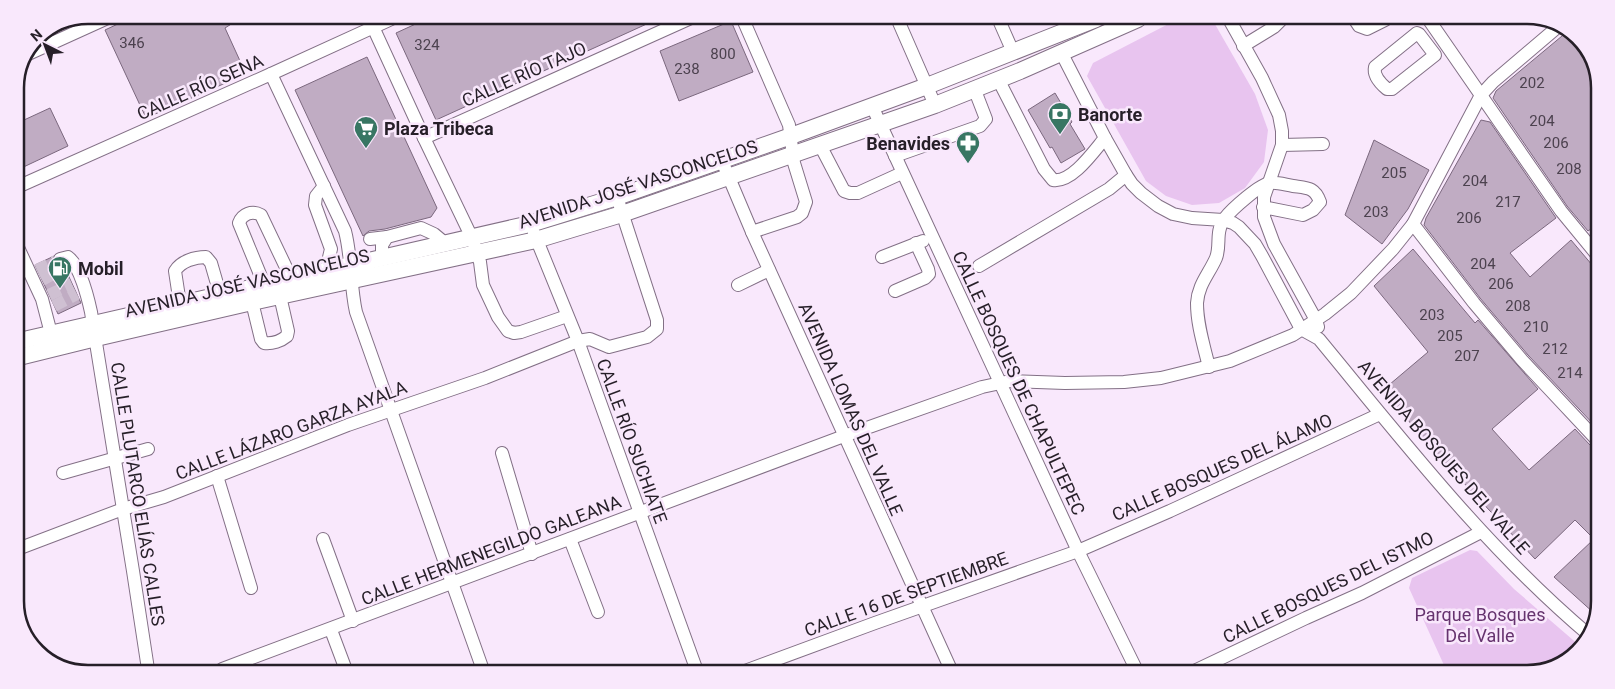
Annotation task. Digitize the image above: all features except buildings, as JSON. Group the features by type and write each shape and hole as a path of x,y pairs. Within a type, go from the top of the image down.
{"main road":[{"name":"AVENIDA JOSÉ VASCONCELOS","path":"24,354 52,341 94,331 280,296 351,272 474,245 530,224 617,197 791,136 927,86 1083,24"},
{"path":"1061,52 1070,42 1097,24"},
{"name":"AVENIDA JOSÉ VASCONCELOS","path":"94,331 180,304 220,294 326,270 351,272 382,257 446,244 474,245 536,240 622,214 935,105 1126,24"},
{"name":"AVENIDA JOSÉ VASCONCELOS","path":"24,342 52,341"}],"street":[{"path":"37,50 94,24"},
{"name":"CALLE RÍO SENA","path":"24,184 271,74 366,24"},
{"path":"371,24 474,245 480,262 483,285 498,317 508,331 514,333 567,316"},
{"name":"CALLE RÍO TAJO","path":"424,138 677,24"},
{"path":"745,24 789,125 793,155 805,197 805,208 802,214 752,232"},
{"path":"901,24 935,105"},
{"path":"1001,24 1013,52"},
{"path":"1232,24 1280,114 1282,145 1263,207 1267,229 1316,320 1319,339"},
{"path":"1243,46 1277,24"},
{"path":"1358,24 1367,29 1377,24"},
{"path":"1432,24 1561,211 1591,247"},
{"name":"CALLE HERMENEGILDO GALEANA","path":"233,665 962,393 1010,381 1065,383 1124,382 1161,378 1230,361 1301,330 1351,293 1393,248 1413,224 1481,95 1493,82 1554,30"},
{"path":"1435,55 1417,33 1376,66 1374,73 1385,88 1391,90 1446,47"},
{"path":"1061,52 1105,138 1126,175 1141,193 1158,206 1174,214 1192,218 1223,220 1239,227 1255,244 1301,330"},
{"path":"271,74 345,231 349,247 356,312 481,665"},
{"path":"998,79 1044,169 1053,180 1064,179 1071,174 1089,158 1105,138"},
{"path":"895,156 980,126 986,119 974,88"},
{"name":"CALLE BOSQUES DE CHAPULTEPEC","path":"872,106 999,383 1078,551 1135,665"},
{"path":"1282,145 1323,144"},
{"path":"820,145 844,191 858,193 902,173"},
{"name":"AVENIDA LOMAS DEL VALLE","path":"722,161 769,270 949,665"},
{"path":"979,266 1108,189 1126,175"},
{"path":"1210,367 1201,337 1197,302 1199,290 1218,252 1219,231 1223,220 1257,190 1269,183 1311,189 1317,195 1320,202 1313,210 1303,215 1263,207"},
{"path":"324,186 316,196 314,205 331,249 326,270"},
{"path":"578,341 590,339 609,347 647,337 657,329 657,320 617,197"},
{"path":"264,284 239,223 240,218 247,213 256,212 261,214 291,278"},
{"name":"CALLE RÍO SUCHIATE","path":"530,224 578,341 695,665"},
{"path":"1413,224 1474,303 1522,360 1591,434"},
{"path":"370,239 387,237 421,228 434,234 446,244"},
{"path":"382,257 382,245 387,237"},
{"path":"882,257 932,238"},
{"path":"895,291 925,278 929,274 916,243"},
{"path":"24,256 48,302 52,341"},
{"path":"180,304 175,276 176,270 181,264 200,257 206,257 211,263 220,294"},
{"name":"CALLE PLUTARCO ELÍAS CALLES","path":"66,264 79,286 94,331 147,665"},
{"path":"738,285 769,270"},
{"path":"252,302 261,339 264,343 268,344 283,340 287,336 288,331 280,296"},
{"name":"AVENIDA BOSQUES DEL VALLE","path":"1301,330 1319,339 1422,465 1482,532 1542,592 1584,630"},
{"name":"CALLE LÁZARO GARZA AYALA","path":"24,547 123,509 164,497 348,425 485,378 578,341"},
{"name":"CALLE BOSQUES DEL ÁLAMO","path":"1078,551 1170,511 1380,414"},
{"path":"63,473 148,449"},
{"path":"502,453 532,554"},
{"path":"217,476 251,588"},
{"name":"CALLE BOSQUES DEL ISTMO","path":"1207,665 1362,593 1482,532"},
{"path":"323,538 353,621"},
{"path":"570,539 598,612"},
{"name":"CALLE 16 DE SEPTIEMBRE","path":"761,665 1078,551"},
{"path":"331,630 344,665"}],"green space":[{"path":"1168,24 1215,24 1255,94 1268,130 1264,162 1245,188 1219,203 1192,205 1166,196 1146,181 1087,76 1093,63"},
{"name":"Parque Bosques Del Valle","path":"1470,550 1477,551 1514,589 1576,642 1563,654 1552,660 1535,665 1444,665 1409,588 1412,578"}],"tunnel":[{"path":"37,270 60,259"},
{"path":"42,280 64,268"},
{"path":"49,295 72,284"},
{"path":"54,306 77,294"}],"place":[{"name":"Banorte","path":"1060,135"},
{"name":"Plaza Tribeca","path":"366,149"},
{"name":"Benavides","path":"968,164"},
{"name":"Mobil","path":"60,289"}]}
